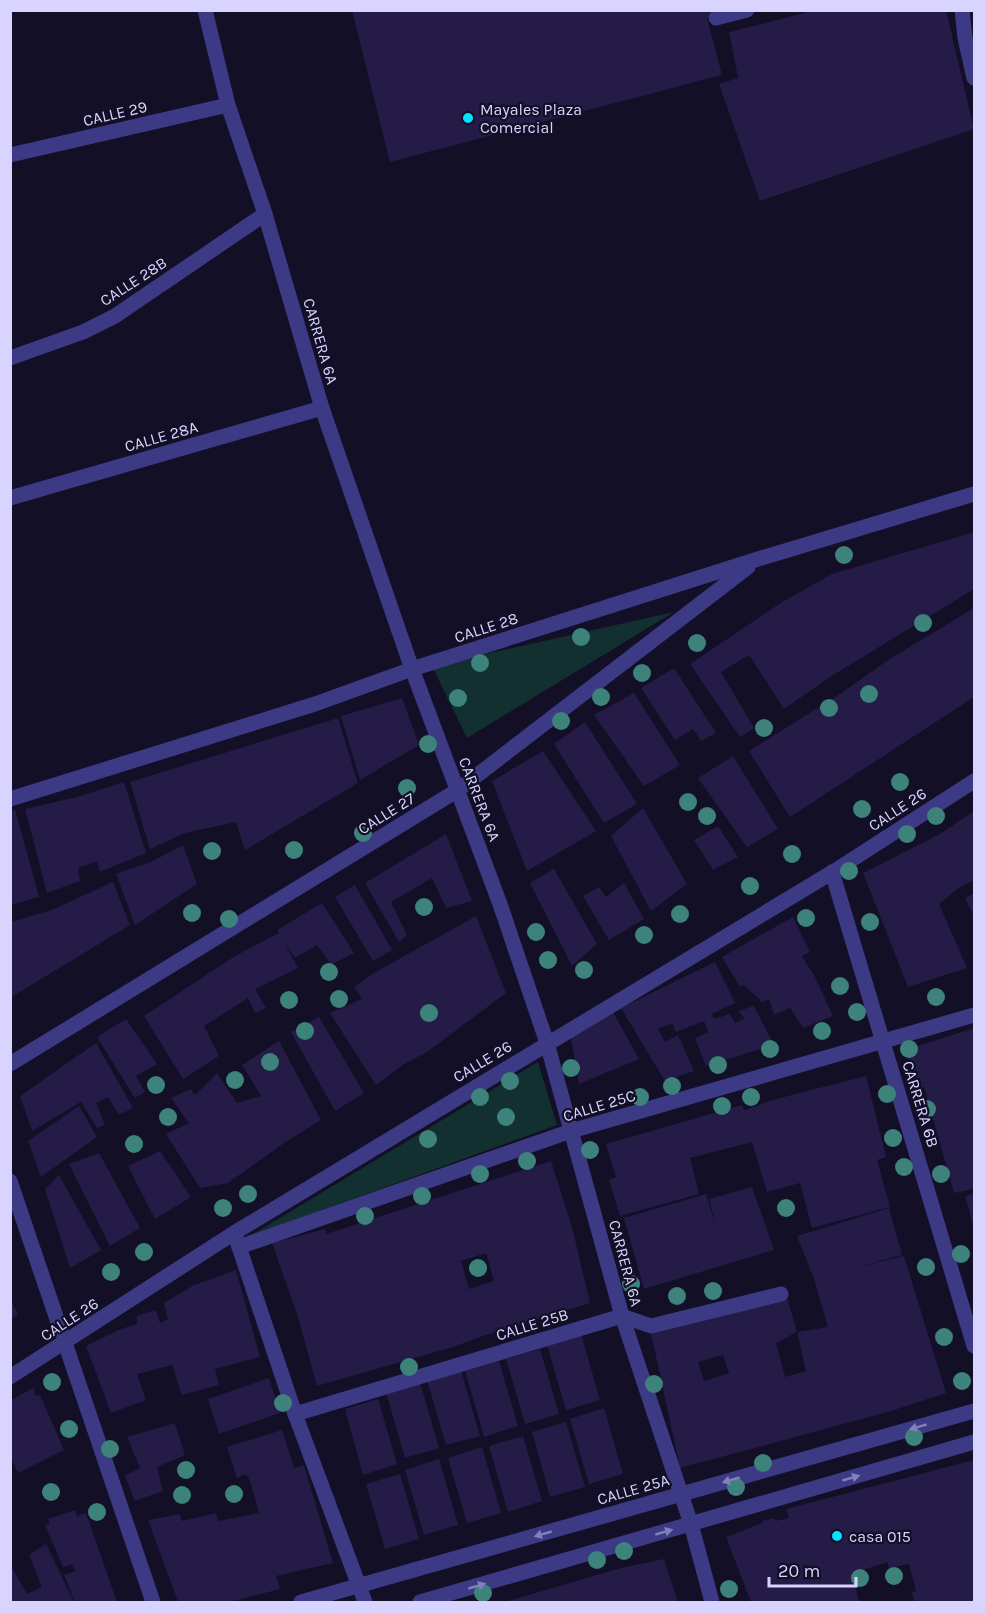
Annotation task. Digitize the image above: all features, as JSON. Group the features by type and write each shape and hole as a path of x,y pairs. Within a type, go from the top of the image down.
{"street":[{"name":"CARRERA 6A","path":"205,10 228,105 265,214 322,408 412,669 500,904 547,1043 622,1316 691,1524 712,1602"},
{"path":"716,18 747,10"},
{"path":"962,10 965,38 975,78"},
{"name":"CALLE 29","path":"10,155 228,105"},
{"name":"CALLE 28B","path":"10,358 83,332 115,316 265,214"},
{"name":"CALLE 28A","path":"10,498 322,408"},
{"name":"CALLE 28","path":"10,798 315,704 412,669 758,559 975,494"},
{"name":"CALLE 27","path":"10,1064 458,790 758,559"},
{"name":"CALLE 26","path":"10,1377 236,1240 547,1043 832,872 975,781"},
{"name":"CARRERA 6B","path":"832,872 975,1346"},
{"name":"CALLE 25C","path":"236,1240 571,1131 975,1015"},
{"path":"10,1181 153,1602"},
{"path":"236,1240 295,1414 366,1602"},
{"path":"622,1316 651,1326 781,1294"},
{"name":"CALLE 25B","path":"295,1414 622,1316"},
{"name":"CALLE 25A","path":"301,1602 975,1411"},
{"path":"420,1602 975,1442"}],"green space":[{"path":"674,612 467,738 432,666"},
{"path":"538,1062 557,1125 248,1237"}],"building":[{"name":"Mayales Plaza Comercial","path":"352,10 733,11 707,18 722,75 390,162"},
{"path":"816,10 946,10 974,129 760,201 719,84 738,78 729,32"},
{"path":"974,532 974,589 830,677 784,709 749,655 721,672 754,728 740,737 690,664 782,602 832,574"},
{"path":"974,608 974,697 790,817 749,751 840,694 888,660"},
{"path":"674,668 716,733 701,741 693,729 675,740 641,688"},
{"path":"634,693 680,765 644,786 594,715"},
{"path":"402,698 419,745 360,780 341,716"},
{"path":"338,718 358,783 245,850 236,822 185,833 150,849 130,782"},
{"path":"585,722 637,804 604,823 554,744"},
{"path":"543,751 596,831 527,871 492,781"},
{"path":"733,756 778,829 747,847 698,778"},
{"path":"124,782 146,853 100,872 97,861 78,868 80,881 47,893 25,809 77,797"},
{"path":"643,808 687,884 651,911 611,836"},
{"path":"15,809 39,897 10,905 10,811"},
{"path":"974,811 974,880 960,887 939,904 967,968 908,987 863,873 940,834"},
{"path":"718,826 738,857 713,870 694,840"},
{"path":"446,834 472,901 446,908 432,878 391,902 407,935 399,942 365,883"},
{"path":"183,845 197,884 135,925 116,874 153,861"},
{"path":"554,869 597,944 572,966 530,883"},
{"path":"113,882 130,925 10,998 10,922 49,911"},
{"path":"624,883 644,919 609,940 583,896 599,887 606,897"},
{"path":"355,885 392,950 373,961 335,897"},
{"path":"974,893 974,917 965,898"},
{"path":"322,903 354,953 331,965 317,945 295,958 284,942 298,968 255,989 266,1008 255,1013 248,998 204,1026 219,1056 183,1079 144,1016 235,956 279,933 277,930"},
{"path":"476,916 506,993 427,1052 404,1064 376,1085 330,1013 362,999 354,987 374,973"},
{"path":"793,917 810,952 802,956 815,977 833,1016 803,1028 790,1008 774,1015 769,999 762,1002 744,985 740,987 722,957"},
{"path":"715,962 735,1003 712,1014 714,1019 730,1014 735,1023 745,1018 738,1011 754,1006 774,1045 706,1066 695,1038 708,1032 704,1021 676,1032 672,1023 658,1029 665,1042 678,1035 694,1071 665,1081 621,1008"},
{"path":"613,1012 639,1059 579,1084 570,1032"},
{"path":"319,1017 364,1093 335,1111 291,1032"},
{"path":"126,1019 157,1064 136,1076 145,1092 135,1098 97,1037"},
{"path":"974,1028 974,1189 954,1193 924,1087 918,1089 906,1050"},
{"path":"279,1041 321,1120 228,1183 200,1188 166,1134 189,1123 171,1098 191,1089 195,1095 217,1073 237,1103 261,1096 242,1065"},
{"path":"96,1043 133,1108 119,1115 108,1097 96,1103 105,1125 97,1128 81,1102 32,1131 20,1096"},
{"path":"866,1076 886,1157 877,1160 890,1207 812,1228 800,1183 767,1192 752,1142 690,1158 699,1194 620,1216 609,1180 616,1177 606,1144 742,1105 744,1110 776,1099"},
{"path":"79,1106 97,1137 41,1177 28,1141"},
{"path":"160,1151 191,1197 155,1219 128,1166"},
{"path":"99,1153 140,1228 110,1246 69,1164"},
{"path":"551,1161 572,1227 590,1303 453,1347 317,1386 297,1314 272,1243 325,1229 326,1234","holes":["486,1253 494,1281 469,1289 461,1261"]},
{"path":"59,1175 101,1250 70,1268 45,1189"},
{"path":"752,1187 774,1250 644,1289 624,1218 706,1194 717,1230 709,1199"},
{"path":"974,1194 974,1228 965,1196"},
{"path":"889,1208 902,1255 855,1268 904,1256 946,1393 888,1412 680,1468 651,1333 787,1298 797,1332 828,1327 814,1279 797,1236","holes":["797,1332 806,1371 785,1377 776,1343","723,1355 729,1373 704,1381 698,1362"]},
{"path":"236,1270 260,1357 215,1369 219,1385 182,1395 172,1365 137,1374 146,1400 111,1413 86,1346 137,1324 137,1316 156,1310 160,1323 168,1319 164,1303 194,1285"},
{"path":"10,1298 18,1315 10,1319"},
{"path":"581,1334 600,1400 566,1410 547,1345"},
{"path":"540,1349 559,1414 525,1424 506,1359"},
{"path":"499,1361 518,1426 484,1437 465,1371"},
{"path":"461,1370 480,1436 446,1445 427,1380"},
{"path":"269,1378 280,1413 219,1434 208,1399"},
{"path":"420,1382 439,1448 405,1458 386,1392"},
{"path":"33,1388 36,1396 40,1395 64,1450 18,1473 12,1460 10,1461 10,1401"},
{"path":"378,1399 397,1464 363,1475 345,1409"},
{"path":"604,1408 623,1474 589,1484 570,1419"},
{"path":"566,1422 585,1487 550,1497 532,1432"},
{"path":"175,1423 185,1455 157,1467 163,1491 135,1501 125,1476 140,1468 127,1437"},
{"path":"282,1430 294,1468 304,1465 333,1563 276,1576 280,1589 238,1600 178,1602 148,1520 180,1514 182,1521 216,1513 218,1521 259,1513 250,1481 246,1474 237,1478 227,1447"},
{"path":"523,1436 542,1501 508,1512 489,1446"},
{"path":"482,1447 501,1513 467,1523 448,1458"},
{"path":"439,1459 458,1525 424,1535 405,1470"},
{"path":"974,1460 974,1602 914,1602 912,1592 916,1591 909,1564 889,1568 887,1562 863,1570 864,1575 853,1578 859,1602 751,1602 726,1537 762,1523 762,1521 789,1518 786,1509"},
{"path":"400,1474 419,1539 385,1549 366,1484"},
{"path":"75,1510 77,1516 86,1513 117,1602 75,1602 64,1575 75,1571 72,1564 63,1567 45,1525 50,1524 48,1519"},
{"path":"46,1544 74,1602 10,1602 10,1564 27,1594 42,1587 29,1555"},
{"path":"664,1559 678,1602 505,1602 621,1568"}],"place":[{"name":"Mayales Plaza Comercial","path":"468,118"},
{"name":"casa 015","path":"837,1536"}]}
